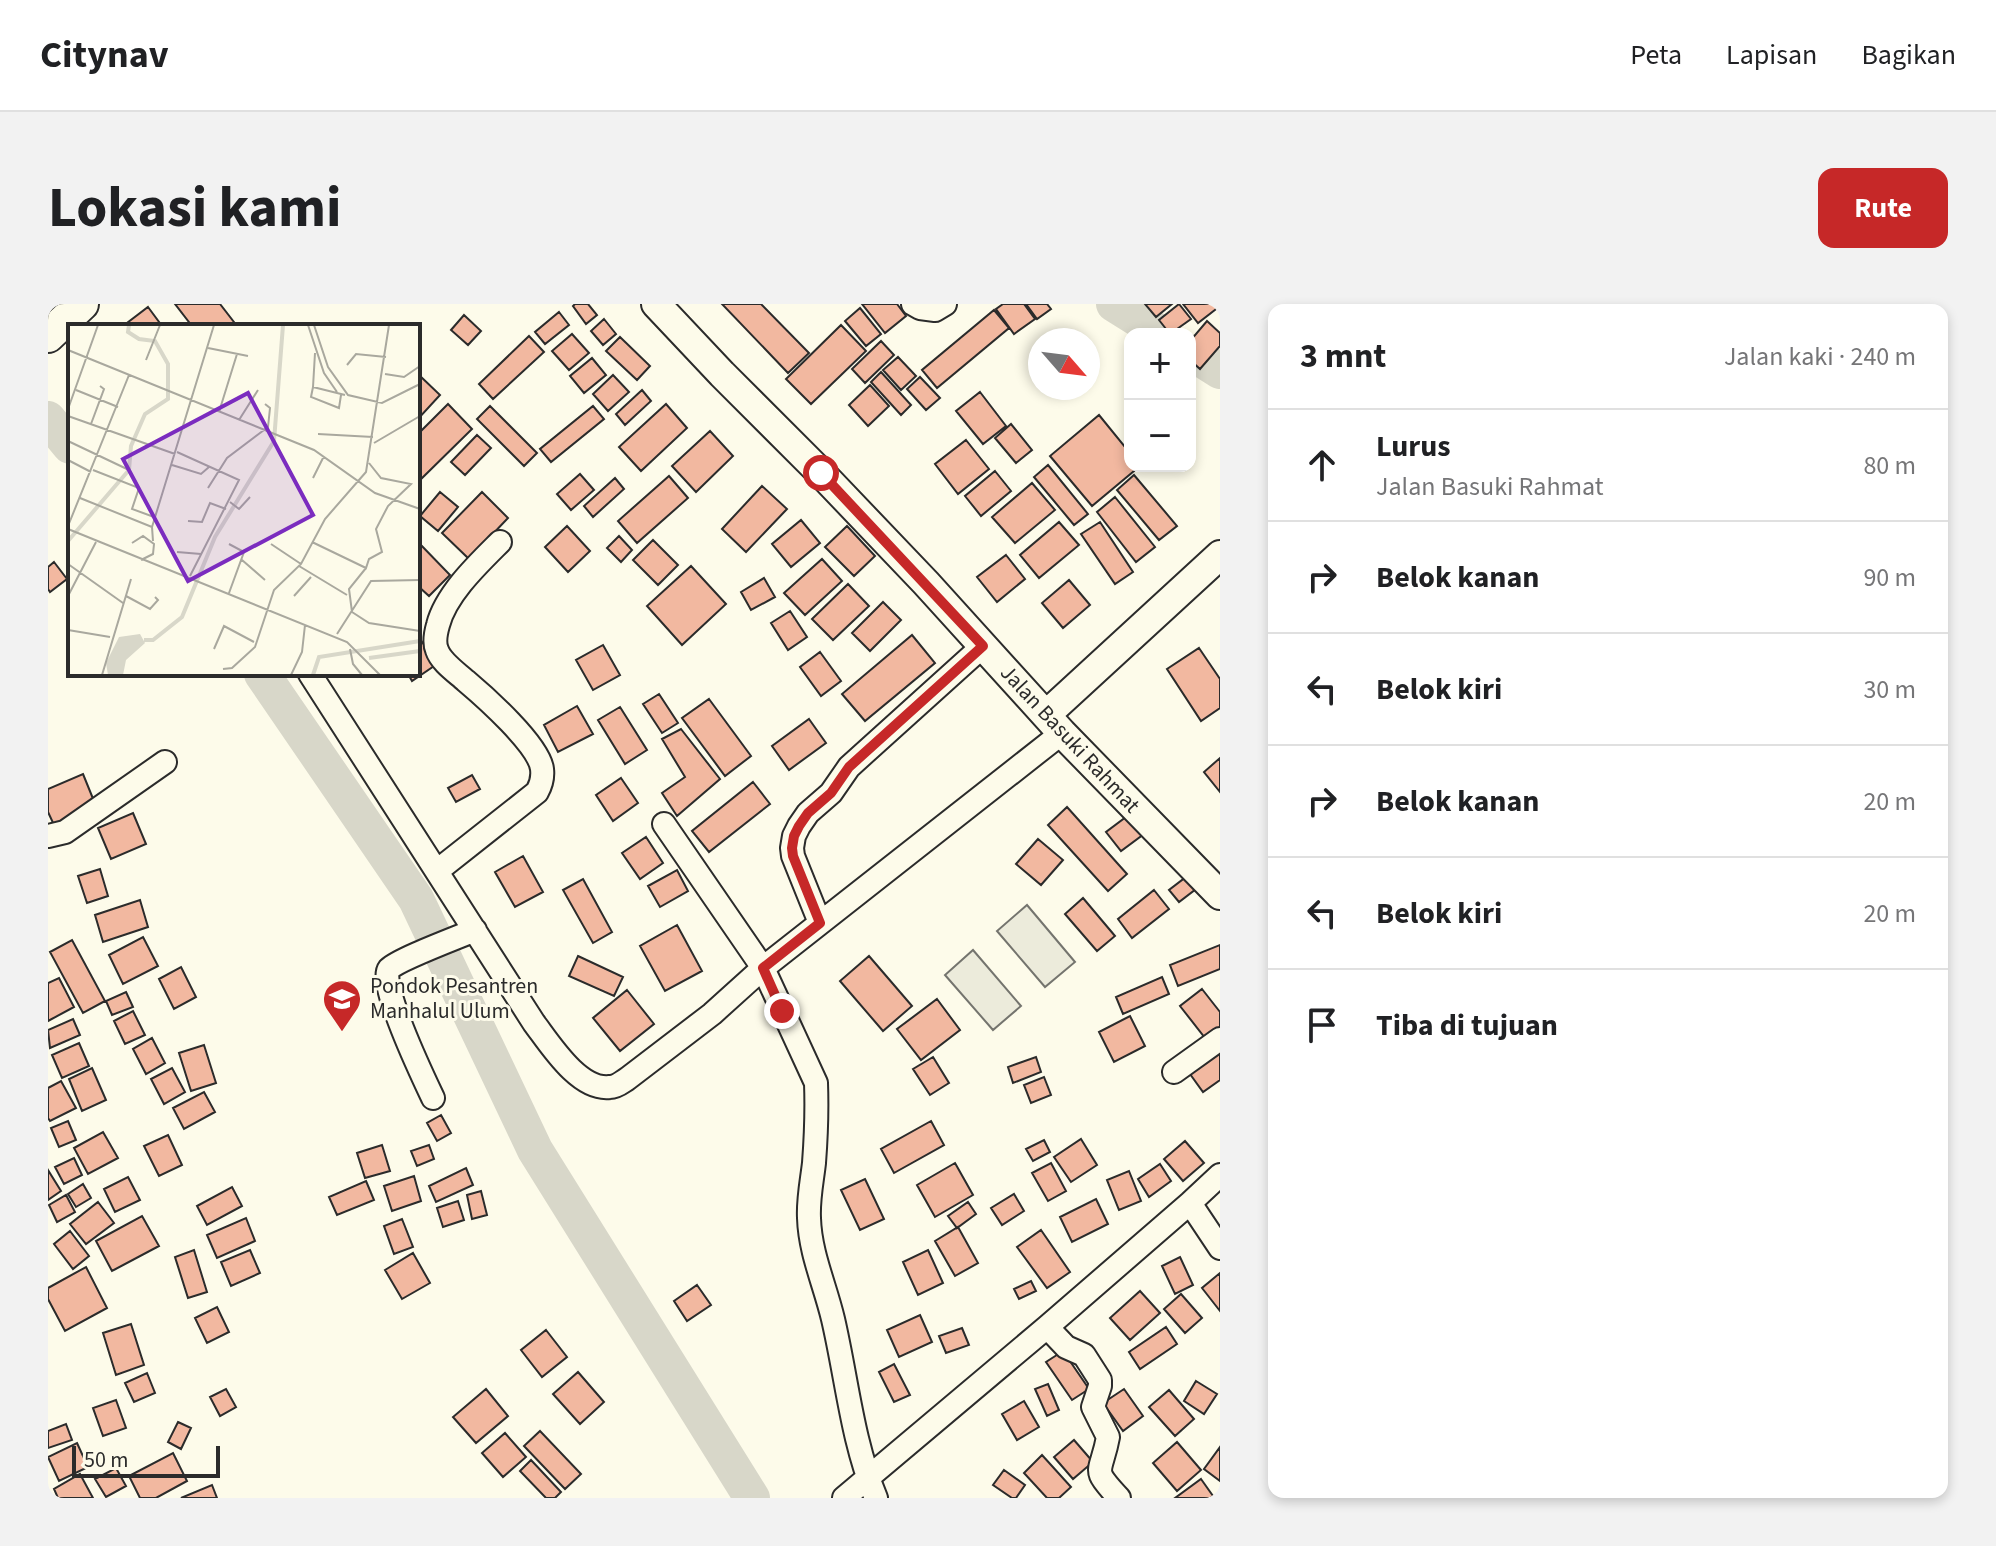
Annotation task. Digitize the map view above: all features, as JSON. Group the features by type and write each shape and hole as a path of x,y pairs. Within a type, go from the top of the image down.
{"highway":[{"path":"48,336 82,304"},
{"path":"77,324 100,304"},
{"path":"48,348 68,331"}],"main road":[{"name":"Jalan Basuki Rahmat","path":"662,306 722,374 831,484 1054,724 1220,895"},
{"path":"1054,724 1220,555"}],"street":[{"path":"913,304 935,310 945,304"},
{"path":"437,871 537,792 542,780 541,765 529,746 506,718 444,661 436,646 437,626 452,597 500,542"},
{"path":"820,923 793,856 794,836 799,826 808,813 831,793 849,767 983,646"},
{"path":"311,676 534,1023 564,1062 577,1074 600,1087 616,1086 627,1079 712,1014 1054,724"},
{"path":"48,836 65,832 165,762"},
{"path":"664,824 763,968 816,1083 816,1128 809,1195 810,1235 833,1319 851,1416 872,1488"},
{"path":"433,1098 398,1017 387,985 387,975 394,966 475,930"},
{"path":"1174,1072 1220,1039"},
{"path":"844,1498 872,1488 1047,1327 1220,1175"},
{"path":"1190,1203 1220,1248"},
{"path":"1047,1327 1066,1347 1084,1355 1100,1380 1093,1407 1108,1437 1099,1471 1101,1479 1119,1498"}],"shaded area":[{"path":"1027,905 1075,962 1045,987 997,931"},
{"path":"973,950 1021,1006 993,1030 945,975"}],"building":[{"path":"175,304 220,304 235,324 190,324"},
{"path":"588,304 597,315 586,324 573,306"},
{"path":"722,304 761,304 809,353 788,373"},
{"path":"862,304 897,304 906,316 885,333"},
{"path":"1003,304 1024,304 1035,319 1014,334 996,309"},
{"path":"1026,304 1047,304 1051,309 1037,319"},
{"path":"1145,304 1172,304 1156,317"},
{"path":"1179,304 1191,319 1178,328 1165,328 1159,320"},
{"path":"1183,304 1220,304 1220,306 1198,323"},
{"path":"148,307 161,324 126,324"},
{"path":"860,308 881,334 866,346 845,321"},
{"path":"994,310 1009,328 937,388 922,370"},
{"path":"559,312 569,325 545,344 535,332"},
{"path":"464,315 481,331 468,345 451,330"},
{"path":"604,319 616,334 603,345 591,331"},
{"path":"1207,321 1220,333 1220,346 1200,369 1196,365 1196,334"},
{"path":"841,325 866,351 811,404 786,379"},
{"path":"572,334 589,353 569,370 552,351"},
{"path":"529,336 544,352 493,399 479,384"},
{"path":"620,337 650,366 637,380 606,351"},
{"path":"881,341 894,355 865,383 852,369"},
{"path":"898,357 916,376 901,390 883,370"},
{"path":"592,358 606,375 584,393 570,376"},
{"path":"881,372 911,405 901,415 871,382"},
{"path":"613,375 629,392 608,411 593,394"},
{"path":"420,376 440,395 420,417"},
{"path":"920,377 940,398 926,410 907,389"},
{"path":"870,385 889,406 868,426 849,405"},
{"path":"642,390 651,401 625,425 616,414"},
{"path":"980,392 1006,426 983,444 956,411"},
{"path":"448,404 472,429 420,480 420,432"},
{"path":"666,404 687,428 641,471 619,447"},
{"path":"490,406 537,453 524,466 477,419"},
{"path":"593,406 604,419 551,462 540,449"},
{"path":"1099,415 1124,446 1124,472 1133,472 1092,506 1050,456"},
{"path":"1011,424 1032,450 1016,463 995,438"},
{"path":"710,431 733,456 696,492 672,466"},
{"path":"477,435 491,448 465,475 451,462"},
{"path":"966,440 989,469 958,494 935,464"},
{"path":"1048,465 1088,514 1074,525 1034,477"},
{"path":"995,471 1011,491 981,516 965,496"},
{"path":"580,474 594,490 571,510 557,494"},
{"path":"1134,475 1177,526 1159,540 1117,490"},
{"path":"669,476 688,498 637,543 618,521"},
{"path":"615,478 624,489 593,517 584,506"},
{"path":"1032,483 1055,510 1015,543 992,517"},
{"path":"762,486 787,509 746,552 722,529"},
{"path":"440,492 458,507 438,531 420,516"},
{"path":"482,492 508,518 469,559 442,533"},
{"path":"1115,497 1155,547 1136,562 1097,512"},
{"path":"801,520 820,543 791,567 772,544"},
{"path":"1059,522 1079,545 1039,578 1020,555"},
{"path":"1100,522 1133,572 1115,584 1081,534"},
{"path":"567,526 590,551 568,572 545,547"},
{"path":"847,526 875,556 854,576 825,547"},
{"path":"619,536 632,550 621,562 607,548"},
{"path":"653,540 678,565 658,585 633,560"},
{"path":"420,544 450,575 429,596 420,588"},
{"path":"1006,555 1025,579 997,602 977,577"},
{"path":"822,559 842,581 805,615 784,593"},
{"path":"54,562 67,579 50,592 48,567"},
{"path":"691,566 726,604 682,645 647,606"},
{"path":"764,578 775,597 751,610 741,592"},
{"path":"1069,580 1090,605 1063,628 1042,603"},
{"path":"848,584 869,606 833,640 812,619"},
{"path":"883,602 901,620 870,651 852,633"},
{"path":"790,611 807,637 788,650 771,623"},
{"path":"912,635 935,663 865,721 842,694"},
{"path":"420,639 437,664 420,676"},
{"path":"603,645 620,675 593,690 576,660"},
{"path":"1199,648 1220,679 1220,708 1201,721 1167,669"},
{"path":"820,652 841,681 821,696 800,667"},
{"path":"659,694 678,723 662,733 643,704"},
{"path":"709,699 751,756 725,776 682,718"},
{"path":"577,706 593,734 558,752 544,725"},
{"path":"620,707 647,750 625,764 598,720"},
{"path":"809,719 826,743 789,770 772,746"},
{"path":"681,729 720,779 677,816 662,793 685,777 662,739"},
{"path":"1220,758 1220,792 1204,772"},
{"path":"83,774 96,806 54,825 48,812 48,789"},
{"path":"472,775 480,789 456,802 448,788"},
{"path":"621,778 638,803 613,821 596,795"},
{"path":"753,782 770,804 709,852 692,831"},
{"path":"1067,807 1127,874 1108,891 1048,825"},
{"path":"133,813 146,844 111,859 98,828"},
{"path":"1130,814 1144,834 1121,851 1106,832"},
{"path":"646,837 663,863 640,879 622,853"},
{"path":"1038,839 1063,860 1041,885 1016,864"},
{"path":"523,856 543,892 515,907 495,872"},
{"path":"100,869 108,896 87,903 78,876"},
{"path":"677,870 688,891 660,907 648,886"},
{"path":"1186,877 1196,889 1179,902 1169,890"},
{"path":"583,879 612,932 593,943 563,890"},
{"path":"1154,890 1169,909 1132,938 1118,919"},
{"path":"1083,898 1115,936 1097,951 1065,914"},
{"path":"140,900 148,927 103,942 95,915"},
{"path":"677,925 702,971 665,991 640,946"},
{"path":"143,937 158,966 123,984 109,955"},
{"path":"72,940 105,1001 83,1013 50,952"},
{"path":"1220,945 1220,969 1178,986 1170,965"},
{"path":"578,956 623,977 614,996 569,976"},
{"path":"869,956 912,1006 883,1031 840,981"},
{"path":"181,967 196,997 174,1009 159,979"},
{"path":"1162,977 1169,994 1123,1014 1116,997"},
{"path":"59,978 74,1007 48,1021 48,983"},
{"path":"1202,989 1220,1012 1220,1034 1209,1043 1180,1006"},
{"path":"627,990 654,1024 620,1051 593,1018"},
{"path":"126,992 133,1007 112,1015 106,1001"},
{"path":"937,999 960,1030 921,1060 897,1029"},
{"path":"133,1011 145,1035 125,1044 114,1021"},
{"path":"1130,1016 1145,1046 1114,1062 1099,1032"},
{"path":"73,1019 80,1035 50,1048 48,1030"},
{"path":"152,1038 165,1063 146,1074 133,1049"},
{"path":"79,1043 89,1066 62,1078 52,1055"},
{"path":"204,1045 216,1083 191,1091 179,1053"},
{"path":"1220,1053 1220,1080 1203,1092 1190,1074"},
{"path":"933,1057 949,1083 930,1095 913,1069"},
{"path":"1036,1057 1041,1072 1013,1083 1008,1067"},
{"path":"92,1068 106,1100 82,1111 69,1079"},
{"path":"172,1068 185,1092 164,1104 151,1079"},
{"path":"1044,1077 1051,1095 1031,1103 1024,1085"},
{"path":"61,1081 76,1108 50,1121 48,1088"},
{"path":"204,1092 215,1112 184,1129 173,1108"},
{"path":"441,1115 451,1133 437,1141 427,1123"},
{"path":"68,1121 76,1140 59,1147 51,1128"},
{"path":"931,1121 944,1145 894,1173 881,1149"},
{"path":"103,1132 118,1158 88,1174 74,1148"},
{"path":"168,1135 182,1165 159,1176 144,1146"},
{"path":"1081,1139 1097,1165 1071,1182 1054,1157"},
{"path":"1044,1140 1050,1152 1033,1161 1026,1149"},
{"path":"1185,1141 1204,1163 1183,1181 1164,1159"},
{"path":"382,1145 390,1171 365,1178 357,1153"},
{"path":"429,1145 434,1159 417,1166 411,1151"},
{"path":"74,1158 82,1175 64,1184 55,1167"},
{"path":"955,1163 973,1195 935,1217 917,1185"},
{"path":"1051,1163 1066,1191 1048,1201 1032,1173"},
{"path":"1160,1164 1171,1181 1149,1197 1138,1179"},
{"path":"466,1168 473,1185 436,1202 429,1186"},
{"path":"48,1170 61,1191 48,1200"},
{"path":"1129,1171 1141,1201 1119,1210 1107,1180"},
{"path":"414,1176 421,1201 392,1211 384,1186"},
{"path":"128,1177 140,1200 115,1212 104,1189"},
{"path":"865,1179 884,1219 860,1230 841,1190"},
{"path":"366,1181 374,1200 337,1215 329,1197"},
{"path":"83,1184 91,1198 76,1207 68,1194"},
{"path":"232,1187 242,1206 207,1225 197,1206"},
{"path":"481,1191 487,1215 472,1219 467,1195"},
{"path":"1014,1194 1024,1211 1002,1225 991,1208"},
{"path":"66,1195 75,1212 57,1222 49,1205"},
{"path":"1096,1199 1108,1224 1072,1242 1060,1217"},
{"path":"458,1201 464,1220 443,1227 437,1208"},
{"path":"98,1202 114,1223 86,1244 70,1224"},
{"path":"968,1202 976,1214 957,1228 948,1216"},
{"path":"142,1216 159,1246 112,1271 96,1241"},
{"path":"246,1218 255,1241 217,1258 207,1235"},
{"path":"402,1219 413,1247 394,1254 384,1226"},
{"path":"958,1227 978,1263 955,1276 935,1241"},
{"path":"1041,1230 1070,1272 1047,1288 1017,1247"},
{"path":"70,1231 89,1256 73,1269 54,1244"},
{"path":"194,1250 207,1292 188,1298 175,1257"},
{"path":"250,1250 260,1273 231,1286 221,1262"},
{"path":"928,1250 943,1283 918,1295 903,1262"},
{"path":"413,1253 430,1283 402,1299 385,1270"},
{"path":"1180,1257 1193,1285 1175,1294 1162,1266"},
{"path":"86,1267 107,1308 65,1331 48,1299 48,1288"},
{"path":"1220,1273 1220,1311 1202,1288"},
{"path":"1031,1281 1036,1291 1019,1299 1014,1289"},
{"path":"697,1285 711,1305 687,1321 674,1301"},
{"path":"1140,1291 1160,1313 1130,1340 1110,1318"},
{"path":"1181,1294 1202,1318 1185,1333 1164,1309"},
{"path":"217,1307 229,1332 207,1343 195,1318"},
{"path":"920,1315 932,1342 899,1357 887,1330"},
{"path":"131,1324 144,1365 116,1375 103,1333"},
{"path":"1166,1327 1177,1344 1140,1369 1129,1352"},
{"path":"962,1328 969,1345 946,1353 939,1336"},
{"path":"546,1330 567,1357 542,1377 521,1350"},
{"path":"1063,1351 1089,1389 1072,1400 1046,1362"},
{"path":"894,1364 910,1395 894,1402 879,1372"},
{"path":"578,1372 604,1402 580,1424 553,1394"},
{"path":"147,1373 155,1393 134,1402 125,1383"},
{"path":"1196,1381 1217,1394 1204,1414 1184,1401"},
{"path":"1048,1384 1059,1410 1047,1416 1035,1389"},
{"path":"226,1389 236,1407 220,1416 210,1397"},
{"path":"486,1389 508,1416 476,1443 453,1417"},
{"path":"1124,1389 1143,1416 1123,1431 1103,1403"},
{"path":"1169,1390 1194,1419 1175,1436 1149,1407"},
{"path":"116,1400 126,1428 103,1436 93,1408"},
{"path":"1024,1401 1039,1427 1017,1440 1002,1414"},
{"path":"178,1422 191,1428 181,1449 168,1442"},
{"path":"66,1424 72,1440 48,1448 48,1431"},
{"path":"540,1431 581,1474 565,1489 524,1446"},
{"path":"505,1433 526,1457 503,1477 482,1453"},
{"path":"1074,1440 1093,1462 1073,1479 1054,1457"},
{"path":"1177,1442 1201,1470 1177,1491 1153,1463"},
{"path":"77,1443 88,1467 59,1481 48,1457"},
{"path":"1220,1447 1220,1481 1204,1469"},
{"path":"173,1453 187,1481 156,1498 140,1498 129,1476"},
{"path":"1042,1455 1071,1487 1059,1498 1047,1498 1024,1473"},
{"path":"531,1460 561,1492 555,1498 546,1498 520,1471"},
{"path":"116,1468 126,1486 106,1497 95,1479"},
{"path":"1004,1470 1025,1485 1016,1498 993,1485"},
{"path":"80,1474 93,1498 58,1498 54,1489"},
{"path":"1201,1479 1213,1496 1175,1498"},
{"path":"212,1485 217,1498 181,1498"}],"waterway":[{"path":"1114,304 1152,328"},
{"path":"1196,356 1220,371"},
{"path":"48,419 68,444"},
{"path":"263,676 416,899 535,1150 752,1498"}],"place":[{"name":"Pondok Pesantren Manhalul Ulum","path":"342,1033"}],"route":[{"path":"782,1011 763,968 820,923 793,856 794,836 799,826 808,813 831,793 849,767 983,646 821,473"}]}
